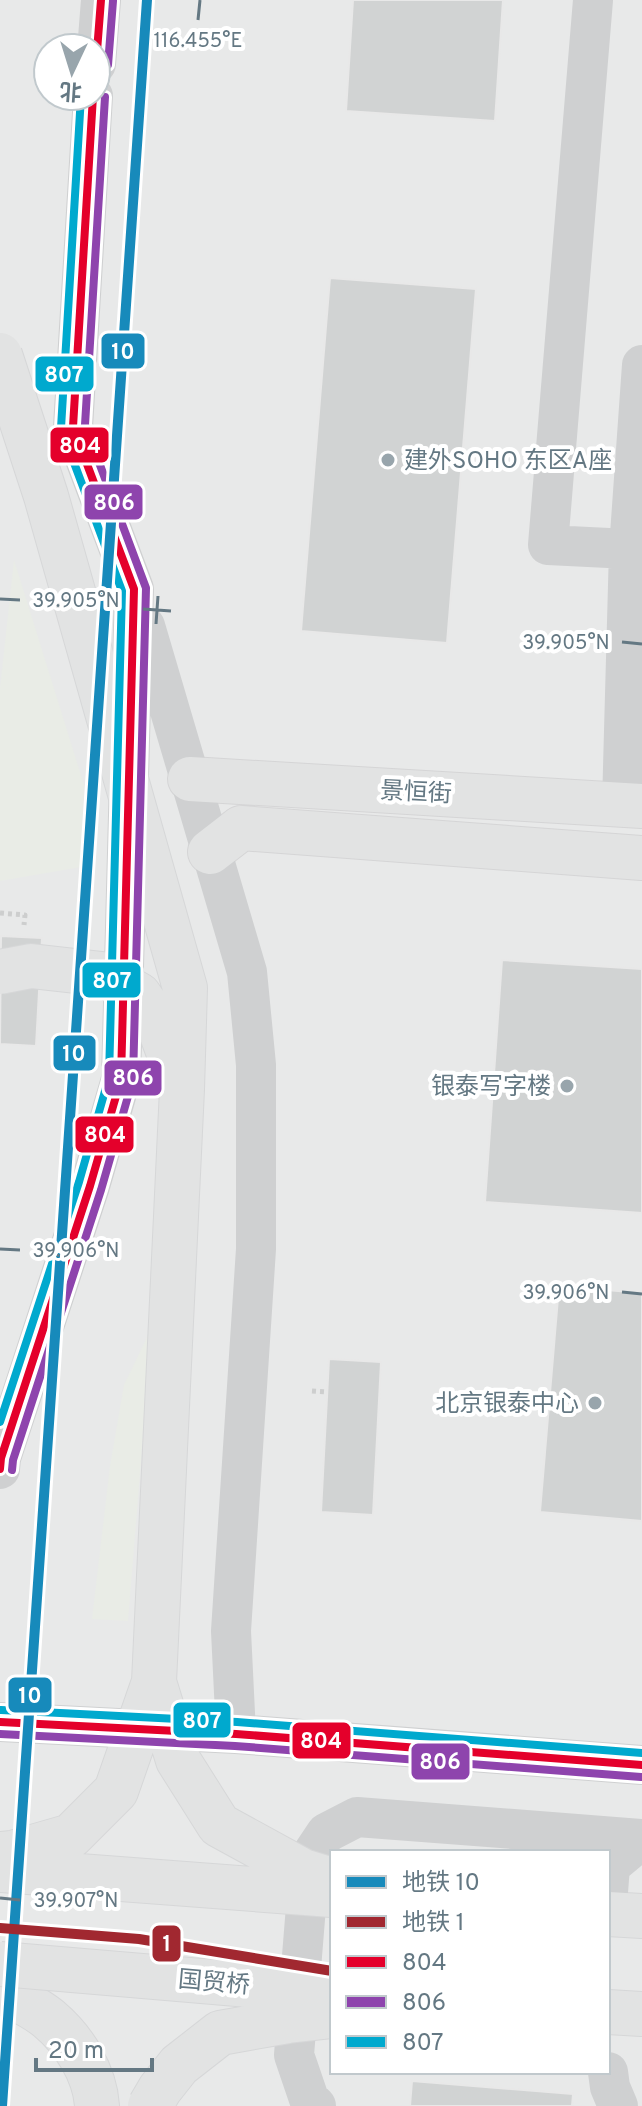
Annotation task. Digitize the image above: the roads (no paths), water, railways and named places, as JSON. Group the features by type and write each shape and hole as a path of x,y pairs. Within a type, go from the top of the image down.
{"main road":[{"path":"0,355 46,496 185,988 154,1682 116,1791 71,1836 0,1854"},
{"name":"景恒街","path":"190,779 632,805"},
{"name":"景恒街","path":"210,852 241,828 642,858"},
{"path":"12,955 31,966 102,974 139,995 157,1021 182,1089"},
{"path":"154,1682 178,1760 219,1825 303,1871 330,1879"},
{"path":"0,1870 330,1895"},
{"path":"610,1914 642,1916"},
{"name":"国贸桥","path":"0,1964 330,1992"},
{"path":"0,1990 48,2018 79,2051 97,2095 97,2106"},
{"path":"610,2012 642,2014"},
{"path":"150,2106 179,2065 220,2033 330,2016"}],"street":[{"path":"98,32 101,0"},
{"path":"593,0 548,545 629,549"},
{"path":"92,112 73,427 134,589 247,972 256,1065 256,1249 231,1631 236,1734"},
{"path":"632,805 629,549 642,365"},
{"path":"14,426 73,427"},
{"path":"0,1469 0,1457 90,1186 121,1079 134,589"},
{"path":"0,1722 236,1734 642,1765"},
{"path":"316,2106 309,2099 294,2055 310,1857 326,1833 357,1817 642,1839"},
{"path":"610,1866 642,1839"},
{"path":"608,2074 618,2106"}],"metro line":[{"name":"10","path":"2,2106 147,0"},
{"name":"1","path":"0,1928 139,1939 330,1971"}],"place":[{"name":"建外SOHO 东区A座","path":"388,460"},
{"name":"银泰写字楼","path":"567,1086"},
{"name":"北京银泰中心","path":"595,1403"}]}
